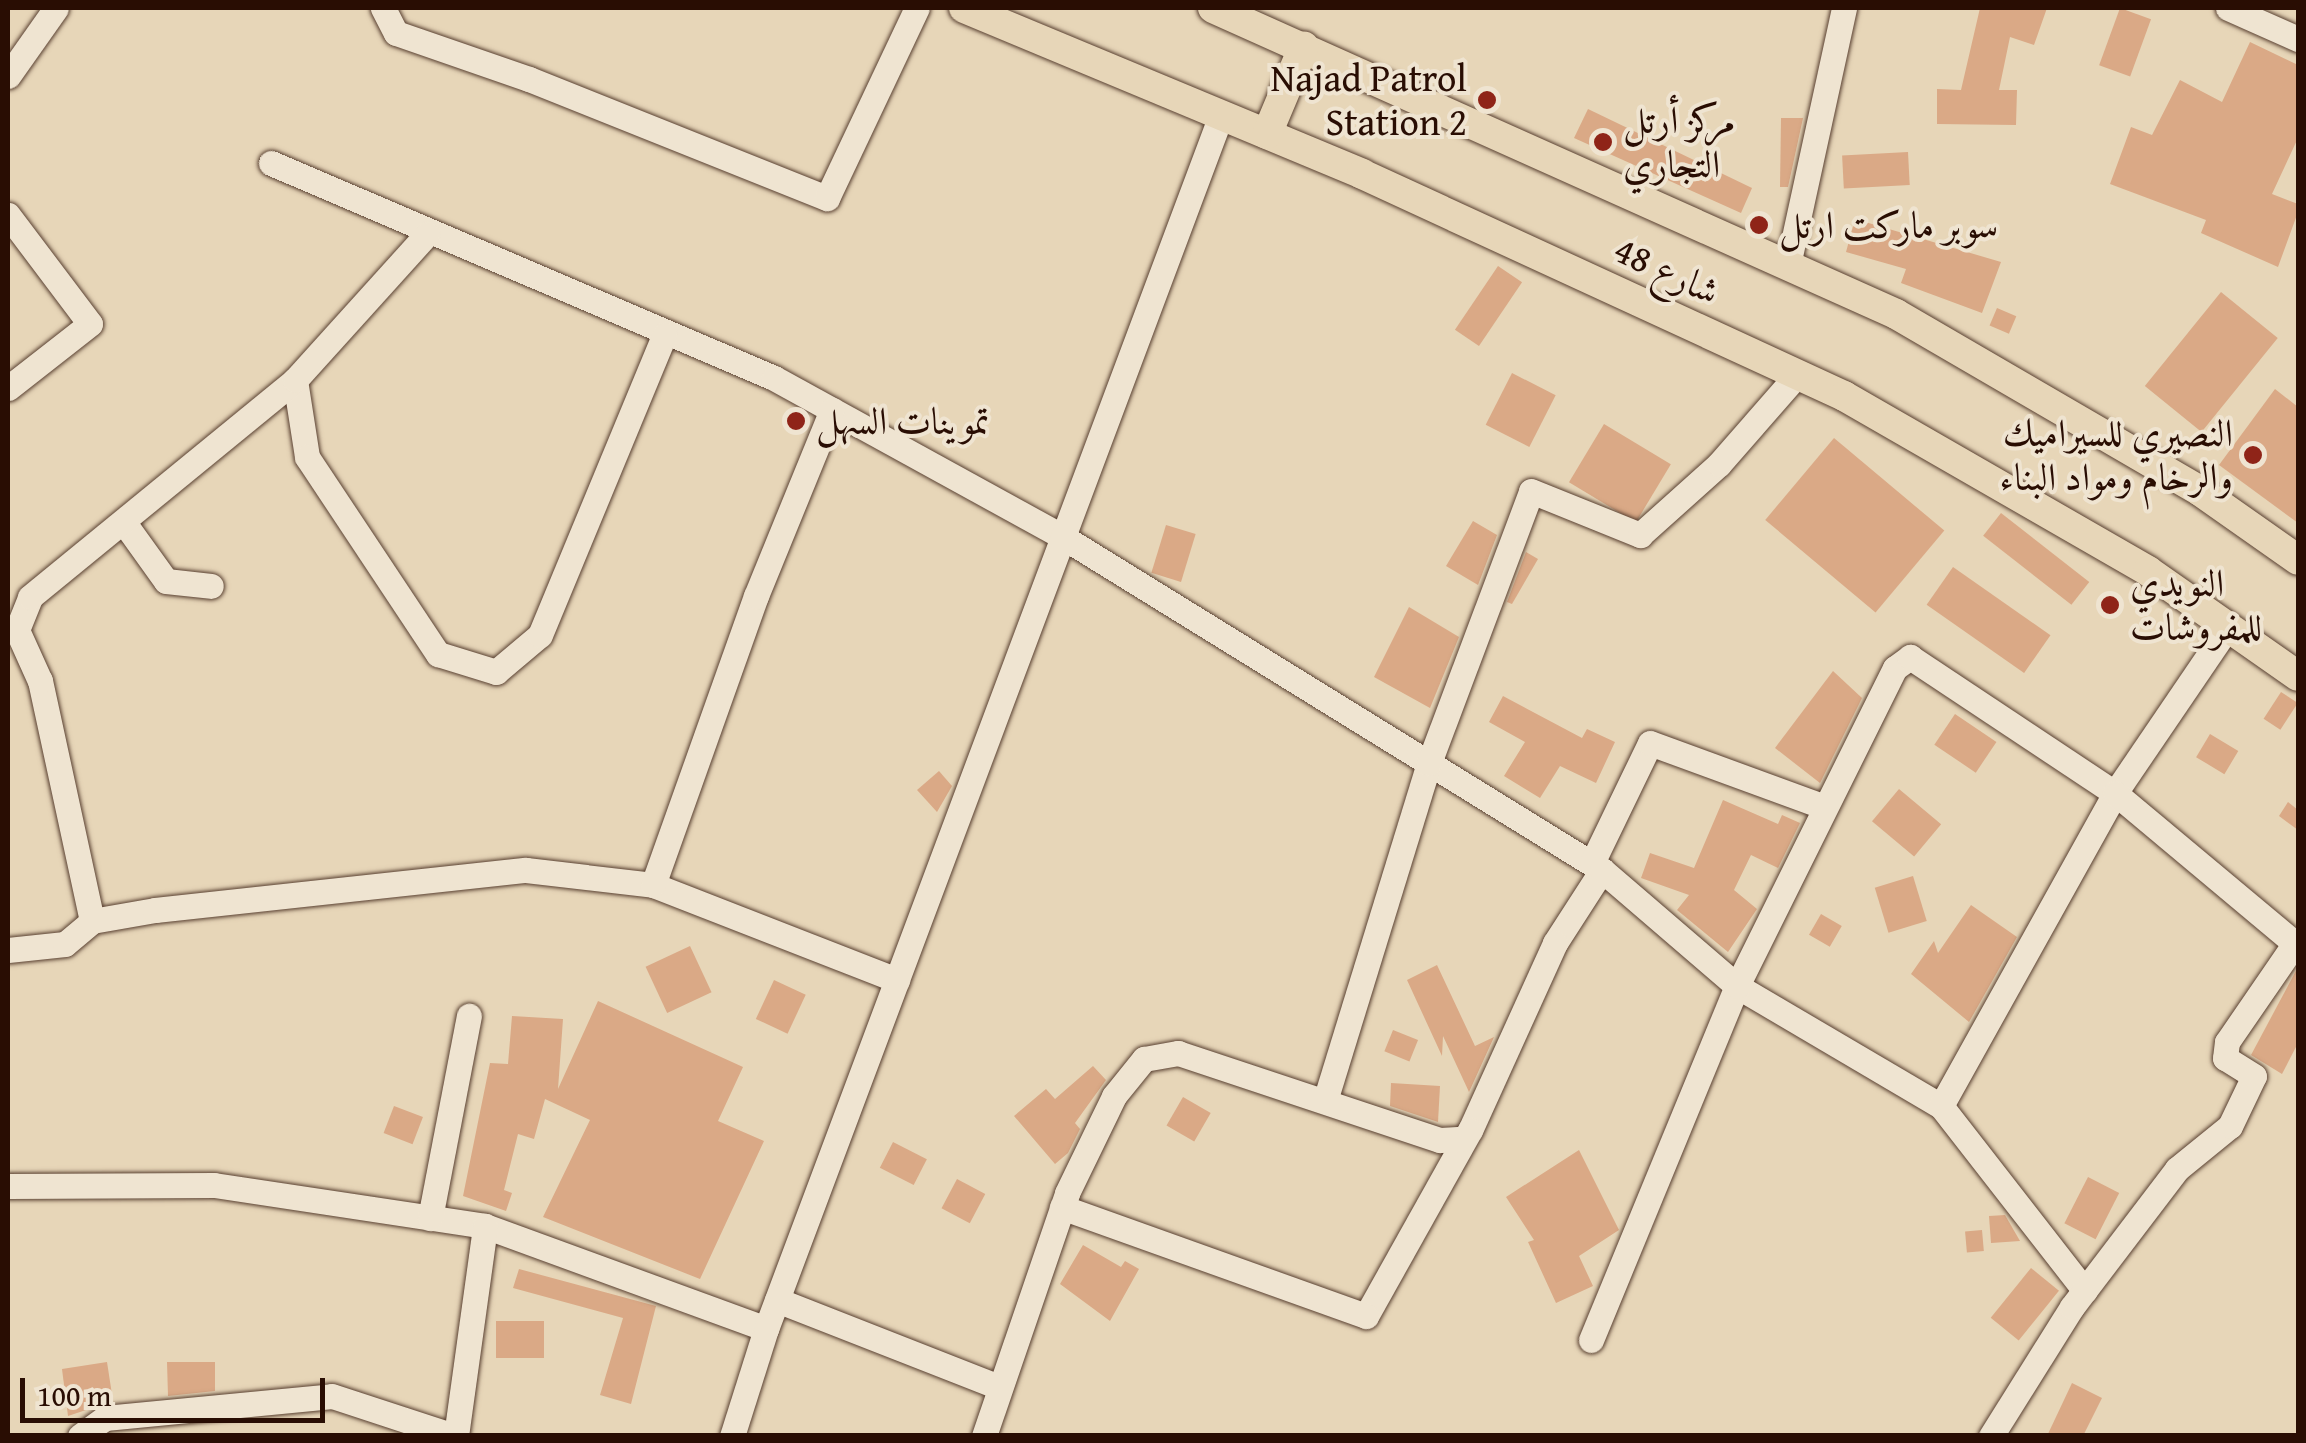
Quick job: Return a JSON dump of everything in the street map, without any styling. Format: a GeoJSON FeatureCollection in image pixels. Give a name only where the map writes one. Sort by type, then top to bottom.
{"type":"FeatureCollection","features":[{"type":"Feature","properties":{"kind":"main road","name":"شارع 48"},"geometry":{"type":"LineString","coordinates":[[964,8],[1267,134],[1797,375],[2148,571],[2298,676]]}},
{"type":"Feature","properties":{"kind":"main road","name":"شارع 48"},"geometry":{"type":"LineString","coordinates":[[1231,11],[1788,265],[1946,344],[2200,491],[2298,560]]}},
{"type":"Feature","properties":{"kind":"main road"},"geometry":{"type":"LineString","coordinates":[[1267,134],[1304,46]]}},
{"type":"Feature","properties":{"kind":"street"},"geometry":{"type":"LineString","coordinates":[[8,76],[56,8]]}},
{"type":"Feature","properties":{"kind":"street"},"geometry":{"type":"LineString","coordinates":[[383,8],[396,34],[529,79],[827,198],[917,8]]}},
{"type":"Feature","properties":{"kind":"street"},"geometry":{"type":"LineString","coordinates":[[1788,265],[1844,8]]}},
{"type":"Feature","properties":{"kind":"street"},"geometry":{"type":"LineString","coordinates":[[2228,8],[2298,39]]}},
{"type":"Feature","properties":{"kind":"street"},"geometry":{"type":"LineString","coordinates":[[732,1436],[766,1329],[1222,115]]}},
{"type":"Feature","properties":{"kind":"street"},"geometry":{"type":"LineString","coordinates":[[271,163],[664,336],[774,378],[1063,538],[1597,866],[1738,986],[1941,1106],[2085,1290]]}},
{"type":"Feature","properties":{"kind":"street"},"geometry":{"type":"LineString","coordinates":[[8,216],[90,324],[8,388]]}},
{"type":"Feature","properties":{"kind":"street"},"geometry":{"type":"LineString","coordinates":[[92,921],[40,681],[17,630],[30,597],[125,524],[295,380],[427,234]]}},
{"type":"Feature","properties":{"kind":"street"},"geometry":{"type":"LineString","coordinates":[[295,380],[307,457],[438,654],[496,672],[540,635],[664,336]]}},
{"type":"Feature","properties":{"kind":"street"},"geometry":{"type":"LineString","coordinates":[[1324,1101],[1429,763],[1531,490],[1640,535],[1719,464],[1797,375]]}},
{"type":"Feature","properties":{"kind":"street"},"geometry":{"type":"LineString","coordinates":[[653,885],[756,596],[832,410]]}},
{"type":"Feature","properties":{"kind":"street"},"geometry":{"type":"LineString","coordinates":[[125,524],[166,581],[212,586]]}},
{"type":"Feature","properties":{"kind":"street"},"geometry":{"type":"LineString","coordinates":[[1941,1106],[2115,793],[2228,627]]}},
{"type":"Feature","properties":{"kind":"street"},"geometry":{"type":"LineString","coordinates":[[1591,1340],[1738,986],[1895,668],[1910,657],[2115,793],[2296,945],[2227,1042],[2226,1058],[2254,1076],[2230,1126],[2177,1170],[2085,1290],[1990,1436]]}},
{"type":"Feature","properties":{"kind":"street"},"geometry":{"type":"LineString","coordinates":[[1062,1206],[1366,1316],[1462,1139],[1555,943],[1597,866],[1650,743],[1825,807]]}},
{"type":"Feature","properties":{"kind":"street"},"geometry":{"type":"LineString","coordinates":[[8,950],[65,944],[92,921],[526,870],[653,885],[897,980]]}},
{"type":"Feature","properties":{"kind":"street"},"geometry":{"type":"LineString","coordinates":[[430,1218],[469,1016]]}},
{"type":"Feature","properties":{"kind":"street"},"geometry":{"type":"LineString","coordinates":[[984,1436],[997,1386],[1062,1206],[1114,1096],[1144,1059],[1178,1054],[1440,1140],[1462,1139]]}},
{"type":"Feature","properties":{"kind":"street"},"geometry":{"type":"LineString","coordinates":[[8,1186],[214,1185],[485,1226],[766,1329]]}},
{"type":"Feature","properties":{"kind":"street"},"geometry":{"type":"LineString","coordinates":[[80,1436],[106,1418],[332,1396],[455,1436],[485,1226]]}},
{"type":"Feature","properties":{"kind":"street"},"geometry":{"type":"LineString","coordinates":[[777,1300],[997,1386]]}},
{"type":"Feature","properties":{"kind":"building"},"geometry":{"type":"Polygon","coordinates":[[[1980,8],[2047,8],[2034,45],[2010,37],[1999,90],[2017,90],[2016,125],[1937,124],[1937,89],[1961,90],[1980,8]]]}},
{"type":"Feature","properties":{"kind":"building"},"geometry":{"type":"Polygon","coordinates":[[[2120,8],[2151,19],[2130,77],[2099,65],[2120,8]]]}},
{"type":"Feature","properties":{"kind":"building"},"geometry":{"type":"Polygon","coordinates":[[[2250,42],[2298,65],[2298,138],[2272,194],[2298,204],[2298,212],[2278,267],[2201,233],[2206,220],[2110,184],[2131,127],[2152,135],[2180,80],[2222,102],[2250,42]]]}},
{"type":"Feature","properties":{"kind":"building"},"geometry":{"type":"Polygon","coordinates":[[[1588,109],[1752,188],[1741,213],[1574,138],[1588,109]]]}},
{"type":"Feature","properties":{"kind":"building"},"geometry":{"type":"Polygon","coordinates":[[[1781,118],[1803,118],[1788,187],[1780,187],[1781,118]]]}},
{"type":"Feature","properties":{"kind":"building"},"geometry":{"type":"Polygon","coordinates":[[[1908,152],[1910,185],[1844,188],[1842,155],[1908,152]]]}},
{"type":"Feature","properties":{"kind":"building"},"geometry":{"type":"Polygon","coordinates":[[[1855,219],[2001,262],[1982,313],[1901,283],[1906,269],[1846,252],[1855,219]]]}},
{"type":"Feature","properties":{"kind":"building"},"geometry":{"type":"Polygon","coordinates":[[[1498,266],[1522,282],[1479,346],[1455,330],[1498,266]]]}},
{"type":"Feature","properties":{"kind":"building"},"geometry":{"type":"Polygon","coordinates":[[[2221,292],[2278,338],[2202,432],[2145,386],[2221,292]]]}},
{"type":"Feature","properties":{"kind":"building"},"geometry":{"type":"Polygon","coordinates":[[[1997,308],[2016,316],[2009,334],[1990,325],[1997,308]]]}},
{"type":"Feature","properties":{"kind":"building"},"geometry":{"type":"Polygon","coordinates":[[[1512,373],[1556,395],[1529,447],[1486,425],[1512,373]]]}},
{"type":"Feature","properties":{"kind":"building"},"geometry":{"type":"Polygon","coordinates":[[[2275,389],[2298,407],[2298,523],[2219,465],[2275,389]]]}},
{"type":"Feature","properties":{"kind":"building"},"geometry":{"type":"Polygon","coordinates":[[[1604,424],[1671,464],[1636,522],[1569,482],[1604,424]]]}},
{"type":"Feature","properties":{"kind":"building"},"geometry":{"type":"Polygon","coordinates":[[[1834,438],[1944,531],[1876,613],[1765,520],[1834,438]]]}},
{"type":"Feature","properties":{"kind":"building"},"geometry":{"type":"Polygon","coordinates":[[[2001,513],[2089,582],[2071,605],[1983,536],[2001,513]]]}},
{"type":"Feature","properties":{"kind":"building"},"geometry":{"type":"Polygon","coordinates":[[[1473,521],[1497,535],[1478,585],[1446,566],[1473,521]]]}},
{"type":"Feature","properties":{"kind":"building"},"geometry":{"type":"Polygon","coordinates":[[[1166,525],[1196,534],[1181,582],[1151,573],[1166,525]]]}},
{"type":"Feature","properties":{"kind":"building"},"geometry":{"type":"Polygon","coordinates":[[[1526,552],[1538,559],[1512,604],[1507,602],[1526,552]]]}},
{"type":"Feature","properties":{"kind":"building"},"geometry":{"type":"Polygon","coordinates":[[[1953,567],[2050,635],[2024,673],[1927,605],[1953,567]]]}},
{"type":"Feature","properties":{"kind":"building"},"geometry":{"type":"Polygon","coordinates":[[[1409,607],[1459,637],[1430,708],[1374,677],[1409,607]]]}},
{"type":"Feature","properties":{"kind":"building"},"geometry":{"type":"Polygon","coordinates":[[[1833,671],[1862,698],[1820,783],[1775,748],[1833,671]]]}},
{"type":"Feature","properties":{"kind":"building"},"geometry":{"type":"Polygon","coordinates":[[[2281,692],[2298,703],[2280,730],[2264,719],[2281,692]]]}},
{"type":"Feature","properties":{"kind":"building"},"geometry":{"type":"Polygon","coordinates":[[[1503,696],[1582,738],[1587,729],[1615,742],[1596,783],[1560,766],[1540,798],[1504,776],[1525,742],[1489,722],[1503,696]]]}},
{"type":"Feature","properties":{"kind":"building"},"geometry":{"type":"Polygon","coordinates":[[[1955,714],[1996,742],[1976,773],[1934,745],[1955,714]]]}},
{"type":"Feature","properties":{"kind":"building"},"geometry":{"type":"Polygon","coordinates":[[[2210,734],[2238,751],[2224,774],[2196,757],[2210,734]]]}},
{"type":"Feature","properties":{"kind":"building"},"geometry":{"type":"Polygon","coordinates":[[[939,771],[952,786],[937,812],[917,790],[939,771]]]}},
{"type":"Feature","properties":{"kind":"building"},"geometry":{"type":"Polygon","coordinates":[[[1899,789],[1941,824],[1914,857],[1872,821],[1899,789]]]}},
{"type":"Feature","properties":{"kind":"building"},"geometry":{"type":"Polygon","coordinates":[[[1723,800],[1778,824],[1782,815],[1800,823],[1778,868],[1751,855],[1734,890],[1757,909],[1728,952],[1677,910],[1689,895],[1641,878],[1650,853],[1694,868],[1723,800]]]}},
{"type":"Feature","properties":{"kind":"building"},"geometry":{"type":"Polygon","coordinates":[[[2288,802],[2298,810],[2298,830],[2279,816],[2288,802]]]}},
{"type":"Feature","properties":{"kind":"building"},"geometry":{"type":"Polygon","coordinates":[[[1913,876],[1927,921],[1888,933],[1875,888],[1913,876]]]}},
{"type":"Feature","properties":{"kind":"building"},"geometry":{"type":"Polygon","coordinates":[[[1971,905],[2017,937],[1969,1022],[1911,974],[1934,941],[1938,953],[1971,905]]]}},
{"type":"Feature","properties":{"kind":"building"},"geometry":{"type":"Polygon","coordinates":[[[1821,914],[1842,926],[1830,947],[1809,935],[1821,914]]]}},
{"type":"Feature","properties":{"kind":"building"},"geometry":{"type":"Polygon","coordinates":[[[690,946],[712,992],[667,1013],[646,967],[690,946]]]}},
{"type":"Feature","properties":{"kind":"building"},"geometry":{"type":"Polygon","coordinates":[[[1437,965],[1475,1046],[1494,1037],[1469,1092],[1443,1036],[1442,1056],[1407,980],[1437,965]]]}},
{"type":"Feature","properties":{"kind":"building"},"geometry":{"type":"Polygon","coordinates":[[[2298,967],[2298,1043],[2282,1074],[2251,1055],[2298,967]]]}},
{"type":"Feature","properties":{"kind":"building"},"geometry":{"type":"Polygon","coordinates":[[[774,980],[806,995],[788,1034],[756,1019],[774,980]]]}},
{"type":"Feature","properties":{"kind":"building"},"geometry":{"type":"Polygon","coordinates":[[[598,1001],[743,1067],[718,1121],[764,1141],[700,1279],[543,1217],[590,1120],[545,1099],[534,1139],[518,1134],[504,1190],[512,1193],[506,1211],[463,1196],[490,1063],[508,1064],[512,1016],[563,1019],[558,1089],[598,1001]]]}},
{"type":"Feature","properties":{"kind":"building"},"geometry":{"type":"Polygon","coordinates":[[[1393,1030],[1418,1040],[1409,1061],[1384,1051],[1393,1030]]]}},
{"type":"Feature","properties":{"kind":"building"},"geometry":{"type":"Polygon","coordinates":[[[1093,1066],[1106,1080],[1075,1123],[1080,1129],[1068,1153],[1055,1164],[1014,1116],[1046,1089],[1055,1099],[1093,1066]]]}},
{"type":"Feature","properties":{"kind":"building"},"geometry":{"type":"Polygon","coordinates":[[[1391,1083],[1440,1086],[1438,1122],[1390,1106],[1391,1083]]]}},
{"type":"Feature","properties":{"kind":"building"},"geometry":{"type":"Polygon","coordinates":[[[1183,1097],[1211,1113],[1194,1142],[1166,1126],[1183,1097]]]}},
{"type":"Feature","properties":{"kind":"building"},"geometry":{"type":"Polygon","coordinates":[[[394,1106],[423,1117],[413,1144],[384,1133],[394,1106]]]}},
{"type":"Feature","properties":{"kind":"building"},"geometry":{"type":"Polygon","coordinates":[[[893,1142],[927,1159],[914,1185],[880,1168],[893,1142]]]}},
{"type":"Feature","properties":{"kind":"building"},"geometry":{"type":"Polygon","coordinates":[[[1579,1150],[1619,1230],[1579,1256],[1593,1286],[1556,1303],[1528,1242],[1534,1240],[1506,1197],[1579,1150]]]}},
{"type":"Feature","properties":{"kind":"building"},"geometry":{"type":"Polygon","coordinates":[[[2088,1177],[2119,1193],[2096,1239],[2064,1223],[2088,1177]]]}},
{"type":"Feature","properties":{"kind":"building"},"geometry":{"type":"Polygon","coordinates":[[[957,1179],[985,1194],[970,1223],[942,1208],[957,1179]]]}},
{"type":"Feature","properties":{"kind":"building"},"geometry":{"type":"Polygon","coordinates":[[[2005,1215],[2020,1241],[1991,1243],[1989,1216],[2005,1215]]]}},
{"type":"Feature","properties":{"kind":"building"},"geometry":{"type":"Polygon","coordinates":[[[1982,1230],[1984,1251],[1967,1252],[1965,1231],[1982,1230]]]}},
{"type":"Feature","properties":{"kind":"building"},"geometry":{"type":"Polygon","coordinates":[[[1083,1245],[1121,1267],[1125,1261],[1139,1269],[1110,1321],[1060,1284],[1083,1245]]]}},
{"type":"Feature","properties":{"kind":"building"},"geometry":{"type":"Polygon","coordinates":[[[2031,1268],[2059,1291],[2019,1340],[1991,1318],[2031,1268]]]}},
{"type":"Feature","properties":{"kind":"building"},"geometry":{"type":"Polygon","coordinates":[[[519,1269],[656,1306],[631,1404],[600,1395],[623,1318],[513,1288],[519,1269]]]}},
{"type":"Feature","properties":{"kind":"building"},"geometry":{"type":"Polygon","coordinates":[[[496,1321],[544,1321],[544,1358],[496,1358],[496,1321]]]}},
{"type":"Feature","properties":{"kind":"building"},"geometry":{"type":"Polygon","coordinates":[[[107,1362],[113,1401],[68,1416],[62,1369],[107,1362]]]}},
{"type":"Feature","properties":{"kind":"building"},"geometry":{"type":"Polygon","coordinates":[[[167,1362],[215,1362],[215,1391],[168,1396],[167,1362]]]}},
{"type":"Feature","properties":{"kind":"building"},"geometry":{"type":"Polygon","coordinates":[[[2072,1383],[2102,1398],[2083,1436],[2047,1436],[2072,1383]]]}},
{"type":"Feature","properties":{"kind":"place","name":"Najad Patrol Station 2"},"geometry":{"type":"Point","coordinates":[1487,100]}},
{"type":"Feature","properties":{"kind":"place","name":"مركز أرتل التجاري"},"geometry":{"type":"Point","coordinates":[1603,142]}},
{"type":"Feature","properties":{"kind":"place","name":"سوبر ماركت ارتل"},"geometry":{"type":"Point","coordinates":[1759,225]}},
{"type":"Feature","properties":{"kind":"place","name":"تموينات السهل"},"geometry":{"type":"Point","coordinates":[796,421]}},
{"type":"Feature","properties":{"kind":"place","name":"النصيري للسيراميك والرخام ومواد البناء"},"geometry":{"type":"Point","coordinates":[2253,455]}},
{"type":"Feature","properties":{"kind":"place","name":"النويدي للمفروشات"},"geometry":{"type":"Point","coordinates":[2110,605]}}]}
